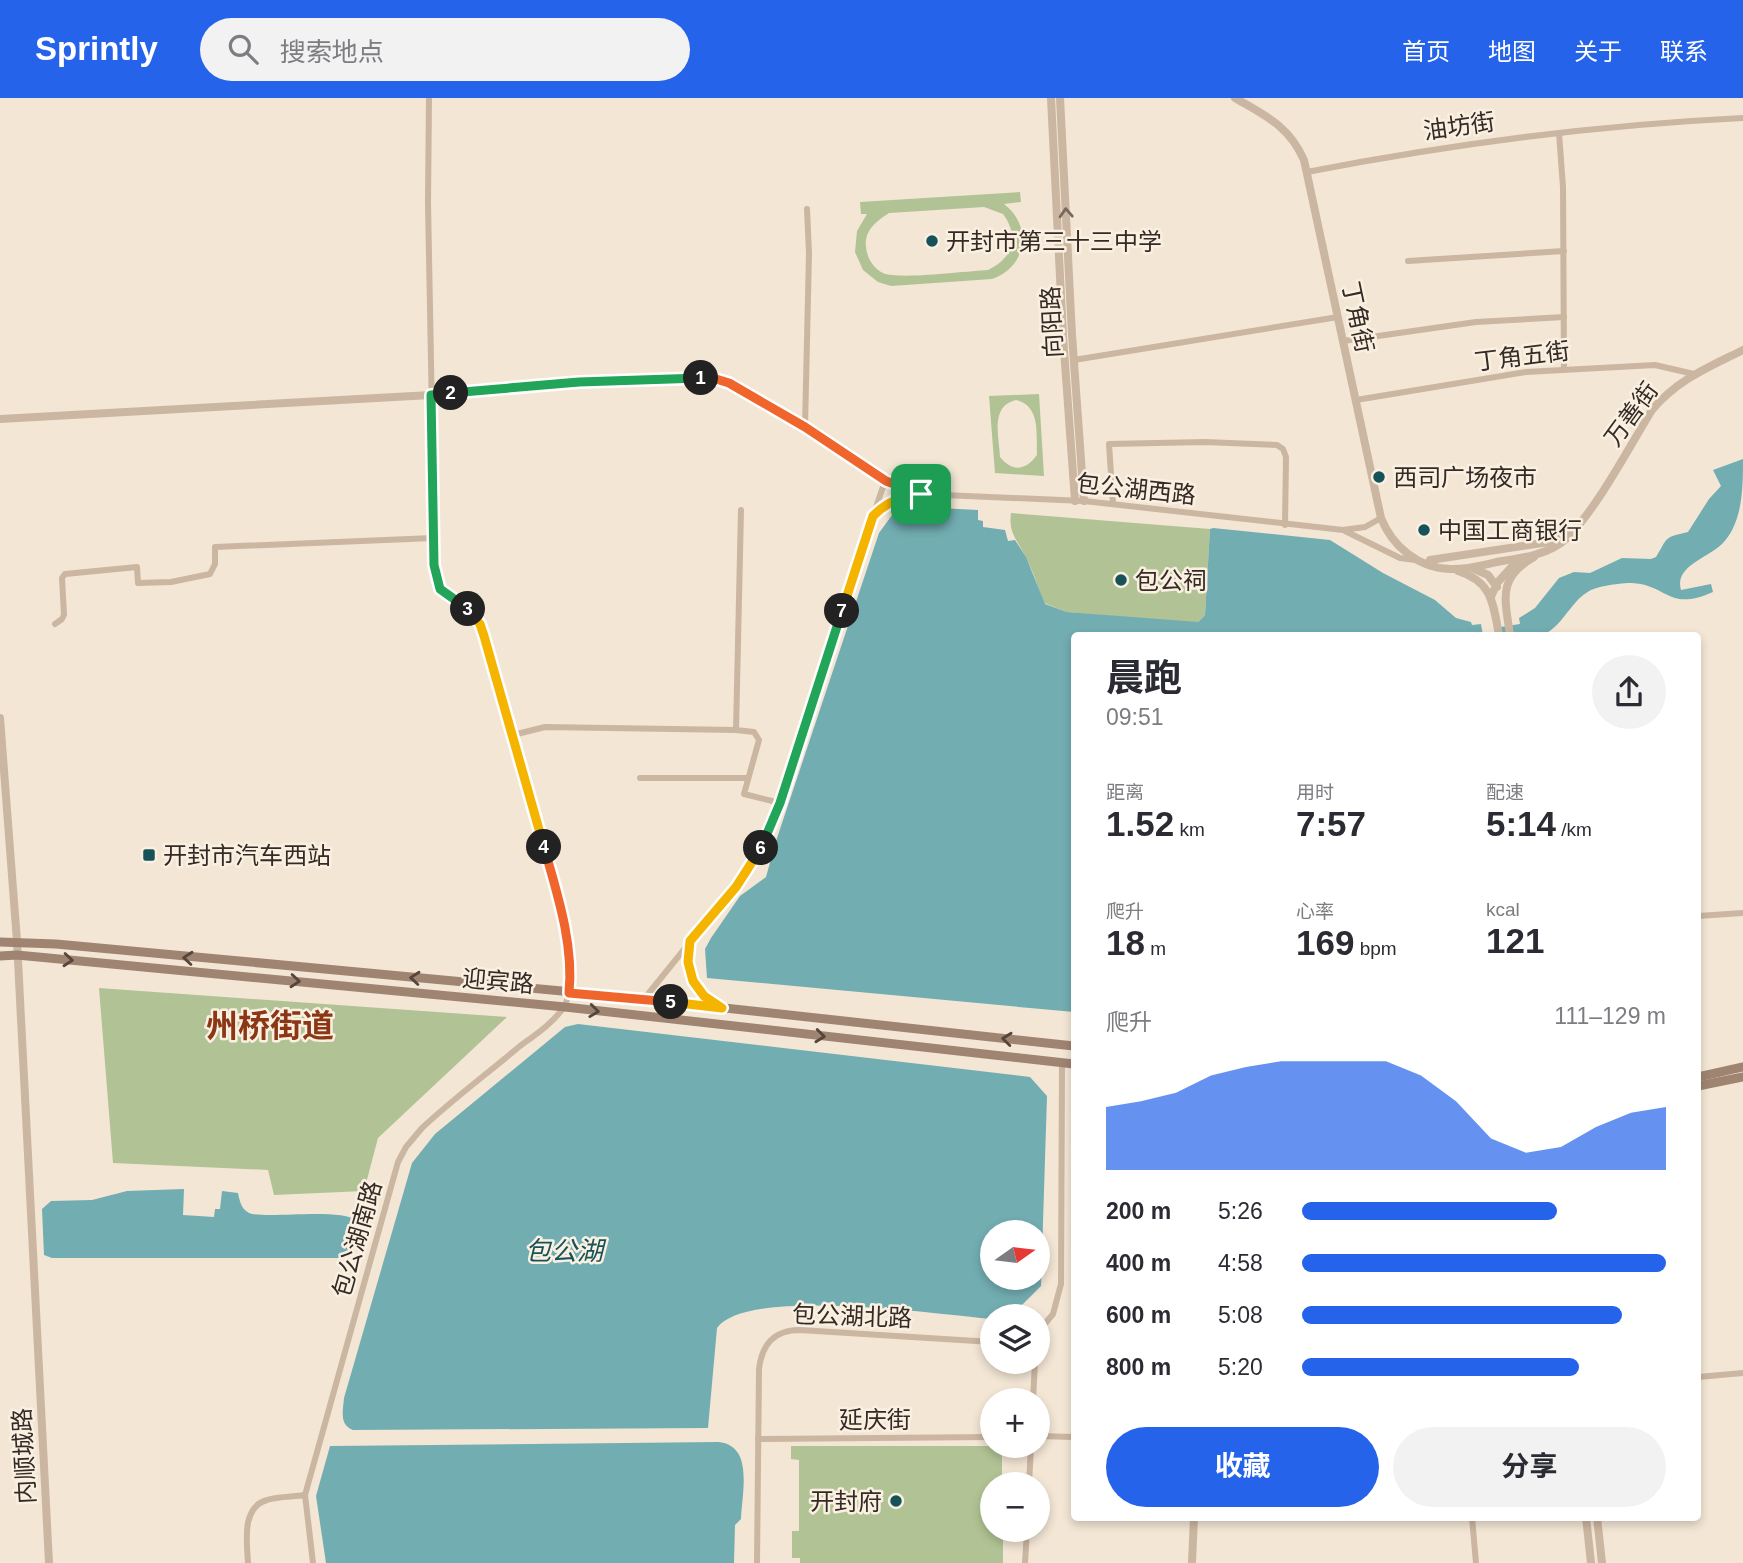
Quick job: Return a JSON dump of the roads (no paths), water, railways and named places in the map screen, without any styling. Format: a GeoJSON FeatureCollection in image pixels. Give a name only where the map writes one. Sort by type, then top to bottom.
{"type":"FeatureCollection","features":[{"type":"Feature","properties":{"kind":"main road","name":"迎宾路"},"geometry":{"type":"LineString","coordinates":[[0,942],[17,941],[644,999],[1071,1046]]}},
{"type":"Feature","properties":{"kind":"main road","name":"迎宾路"},"geometry":{"type":"LineString","coordinates":[[0,956],[17,955],[565,1007],[1071,1064]]}},
{"type":"Feature","properties":{"kind":"main road"},"geometry":{"type":"LineString","coordinates":[[1701,1076],[1743,1068]]}},
{"type":"Feature","properties":{"kind":"main road"},"geometry":{"type":"LineString","coordinates":[[1701,1085],[1743,1077]]}},
{"type":"Feature","properties":{"kind":"street"},"geometry":{"type":"LineString","coordinates":[[429,98],[428,203],[434,565],[438,584],[444,592],[464,605],[480,624],[513,735],[558,897],[569,963],[569,993],[565,1007]]}},
{"type":"Feature","properties":{"kind":"street","name":"向阳路"},"geometry":{"type":"LineString","coordinates":[[1051,98],[1063,336],[1080,501]]}},
{"type":"Feature","properties":{"kind":"street","name":"向阳路"},"geometry":{"type":"LineString","coordinates":[[1060,98],[1080,501]]}},
{"type":"Feature","properties":{"kind":"street","name":"丁角街"},"geometry":{"type":"LineString","coordinates":[[1235,98],[1287,132],[1299,149],[1307,172],[1381,518],[1398,546],[1419,561]]}},
{"type":"Feature","properties":{"kind":"street","name":"油坊街"},"geometry":{"type":"LineString","coordinates":[[1307,172],[1414,151],[1606,126],[1743,118]]}},
{"type":"Feature","properties":{"kind":"street"},"geometry":{"type":"LineString","coordinates":[[1559,133],[1563,187],[1564,370]]}},
{"type":"Feature","properties":{"kind":"street"},"geometry":{"type":"LineString","coordinates":[[805,427],[809,253],[807,209]]}},
{"type":"Feature","properties":{"kind":"street"},"geometry":{"type":"LineString","coordinates":[[1408,261],[1563,251]]}},
{"type":"Feature","properties":{"kind":"street"},"geometry":{"type":"LineString","coordinates":[[1074,360],[1338,317]]}},
{"type":"Feature","properties":{"kind":"street"},"geometry":{"type":"LineString","coordinates":[[1343,341],[1476,322],[1564,317]]}},
{"type":"Feature","properties":{"kind":"street","name":"万善街"},"geometry":{"type":"LineString","coordinates":[[1419,561],[1448,569],[1470,567],[1520,558],[1561,543],[1586,516],[1652,410],[1674,387],[1743,350]]}},
{"type":"Feature","properties":{"kind":"street","name":"丁角五街"},"geometry":{"type":"LineString","coordinates":[[1356,400],[1526,372],[1655,365],[1694,374]]}},
{"type":"Feature","properties":{"kind":"street"},"geometry":{"type":"LineString","coordinates":[[0,419],[431,395],[579,382],[689,377],[729,383],[805,427],[886,481],[780,803],[766,837],[750,868],[644,999]]}},
{"type":"Feature","properties":{"kind":"street"},"geometry":{"type":"LineString","coordinates":[[1113,504],[1110,444],[1205,442],[1277,445],[1283,449],[1286,457],[1285,525]]}},
{"type":"Feature","properties":{"kind":"street","name":"包公湖西路"},"geometry":{"type":"LineString","coordinates":[[886,481],[921,494],[1080,501],[1343,530],[1365,527],[1381,518]]}},
{"type":"Feature","properties":{"kind":"street"},"geometry":{"type":"LineString","coordinates":[[873,516],[883,505],[896,498],[921,494]]}},
{"type":"Feature","properties":{"kind":"street"},"geometry":{"type":"LineString","coordinates":[[736,730],[741,510]]}},
{"type":"Feature","properties":{"kind":"street","name":"万善街"},"geometry":{"type":"LineString","coordinates":[[1419,561],[1445,560],[1549,542],[1575,527]]}},
{"type":"Feature","properties":{"kind":"street"},"geometry":{"type":"LineString","coordinates":[[1343,530],[1400,558],[1419,561]]}},
{"type":"Feature","properties":{"kind":"street"},"geometry":{"type":"LineString","coordinates":[[55,624],[64,615],[62,578],[65,575],[137,567],[138,583],[171,582],[210,574],[215,564],[215,547],[433,538]]}},
{"type":"Feature","properties":{"kind":"street"},"geometry":{"type":"LineString","coordinates":[[1492,601],[1496,585],[1520,558],[1549,542]]}},
{"type":"Feature","properties":{"kind":"street"},"geometry":{"type":"LineString","coordinates":[[1510,632],[1505,601],[1507,582],[1521,565],[1542,552]]}},
{"type":"Feature","properties":{"kind":"street"},"geometry":{"type":"LineString","coordinates":[[1445,560],[1488,575],[1505,601]]}},
{"type":"Feature","properties":{"kind":"street"},"geometry":{"type":"LineString","coordinates":[[1448,569],[1474,577],[1487,589],[1498,632]]}},
{"type":"Feature","properties":{"kind":"street","name":"内顺城路"},"geometry":{"type":"LineString","coordinates":[[0,718],[17,941],[49,1563]]}},
{"type":"Feature","properties":{"kind":"street"},"geometry":{"type":"LineString","coordinates":[[513,735],[545,727],[750,731],[758,735],[759,740],[744,794],[780,803]]}},
{"type":"Feature","properties":{"kind":"street"},"geometry":{"type":"LineString","coordinates":[[640,778],[748,778]]}},
{"type":"Feature","properties":{"kind":"street"},"geometry":{"type":"LineString","coordinates":[[1701,916],[1743,913]]}},
{"type":"Feature","properties":{"kind":"street"},"geometry":{"type":"LineString","coordinates":[[690,941],[688,962],[693,981],[704,996],[722,1008]]}},
{"type":"Feature","properties":{"kind":"street","name":"包公湖南路"},"geometry":{"type":"LineString","coordinates":[[313,1563],[305,1495],[398,1163],[428,1122],[545,1027],[565,1007]]}},
{"type":"Feature","properties":{"kind":"street"},"geometry":{"type":"LineString","coordinates":[[1050,1318],[1061,1284],[1062,1063]]}},
{"type":"Feature","properties":{"kind":"street","name":"包公湖北路"},"geometry":{"type":"LineString","coordinates":[[757,1563],[761,1357],[768,1342],[781,1332],[800,1330],[980,1341]]}},
{"type":"Feature","properties":{"kind":"street"},"geometry":{"type":"LineString","coordinates":[[1701,1377],[1743,1373]]}},
{"type":"Feature","properties":{"kind":"street"},"geometry":{"type":"LineString","coordinates":[[1050,1436],[1071,1437]]}},
{"type":"Feature","properties":{"kind":"street","name":"延庆街"},"geometry":{"type":"LineString","coordinates":[[758,1439],[980,1437]]}},
{"type":"Feature","properties":{"kind":"street"},"geometry":{"type":"LineString","coordinates":[[248,1563],[246,1538],[249,1517],[254,1509],[267,1500],[305,1495]]}},
{"type":"Feature","properties":{"kind":"street"},"geometry":{"type":"LineString","coordinates":[[1192,1563],[1194,1521]]}},
{"type":"Feature","properties":{"kind":"street"},"geometry":{"type":"LineString","coordinates":[[1472,1521],[1476,1563]]}},
{"type":"Feature","properties":{"kind":"street"},"geometry":{"type":"LineString","coordinates":[[1586,1521],[1591,1563]]}},
{"type":"Feature","properties":{"kind":"street"},"geometry":{"type":"LineString","coordinates":[[1597,1521],[1602,1563]]}},
{"type":"Feature","properties":{"kind":"street"},"geometry":{"type":"LineString","coordinates":[[1025,1563],[1026,1542]]}},
{"type":"Feature","properties":{"kind":"water"},"geometry":{"type":"Polygon","coordinates":[[[1743,459],[1738,515],[1722,544],[1687,569],[1680,582],[1681,590],[1711,584],[1713,592],[1686,599],[1632,583],[1600,587],[1583,595],[1548,632],[1521,632],[1519,618],[1535,608],[1559,578],[1574,572],[1590,573],[1622,558],[1651,559],[1656,557],[1667,539],[1688,532],[1709,499],[1721,486],[1713,470],[1743,459]]]}},
{"type":"Feature","properties":{"kind":"water"},"geometry":{"type":"Polygon","coordinates":[[[918,507],[978,510],[978,520],[983,521],[983,527],[1005,530],[1008,541],[1015,540],[1026,557],[1045,604],[1067,612],[1198,622],[1205,615],[1210,529],[1213,528],[1330,540],[1383,573],[1435,600],[1456,618],[1471,622],[1472,625],[1481,624],[1482,632],[1071,632],[1071,1012],[707,978],[705,949],[711,938],[740,896],[766,877],[879,533],[895,511],[918,507]]]}},
{"type":"Feature","properties":{"kind":"water","name":"包公湖"},"geometry":{"type":"Polygon","coordinates":[[[578,1024],[1030,1077],[1047,1096],[1043,1220],[980,1220],[980,1290],[1037,1290],[1023,1304],[980,1304],[980,1318],[847,1306],[765,1308],[735,1315],[717,1328],[708,1428],[353,1430],[344,1421],[344,1398],[412,1163],[435,1134],[565,1027],[578,1024]]]}},
{"type":"Feature","properties":{"kind":"water"},"geometry":{"type":"Polygon","coordinates":[[[184,1189],[183,1215],[214,1217],[215,1209],[220,1209],[222,1191],[238,1193],[242,1206],[252,1214],[323,1214],[349,1217],[358,1221],[351,1255],[345,1258],[52,1258],[44,1255],[42,1209],[51,1201],[92,1200],[127,1191],[184,1189]]]}},
{"type":"Feature","properties":{"kind":"water"},"geometry":{"type":"Polygon","coordinates":[[[718,1442],[737,1451],[743,1472],[741,1519],[735,1525],[734,1563],[326,1563],[316,1496],[330,1446],[718,1442]]]}},
{"type":"Feature","properties":{"kind":"waterway"},"geometry":{"type":"LineString","coordinates":[[1521,632],[1533,630],[1540,624]]}},
{"type":"Feature","properties":{"kind":"place","name":"开封市第三十三中学"},"geometry":{"type":"Point","coordinates":[932,241]}},
{"type":"Feature","properties":{"kind":"place","name":"西司广场夜市"},"geometry":{"type":"Point","coordinates":[1379,477]}},
{"type":"Feature","properties":{"kind":"place","name":"中国工商银行"},"geometry":{"type":"Point","coordinates":[1424,530]}},
{"type":"Feature","properties":{"kind":"place","name":"包公祠"},"geometry":{"type":"Point","coordinates":[1121,580]}},
{"type":"Feature","properties":{"kind":"place","name":"开封市汽车西站"},"geometry":{"type":"Point","coordinates":[149,855]}},
{"type":"Feature","properties":{"kind":"place","name":"开封府"},"geometry":{"type":"Point","coordinates":[896,1501]}},
{"type":"Feature","properties":{"kind":"district","name":"州桥街道"},"geometry":{"type":"Point","coordinates":[270,1026]}}]}
